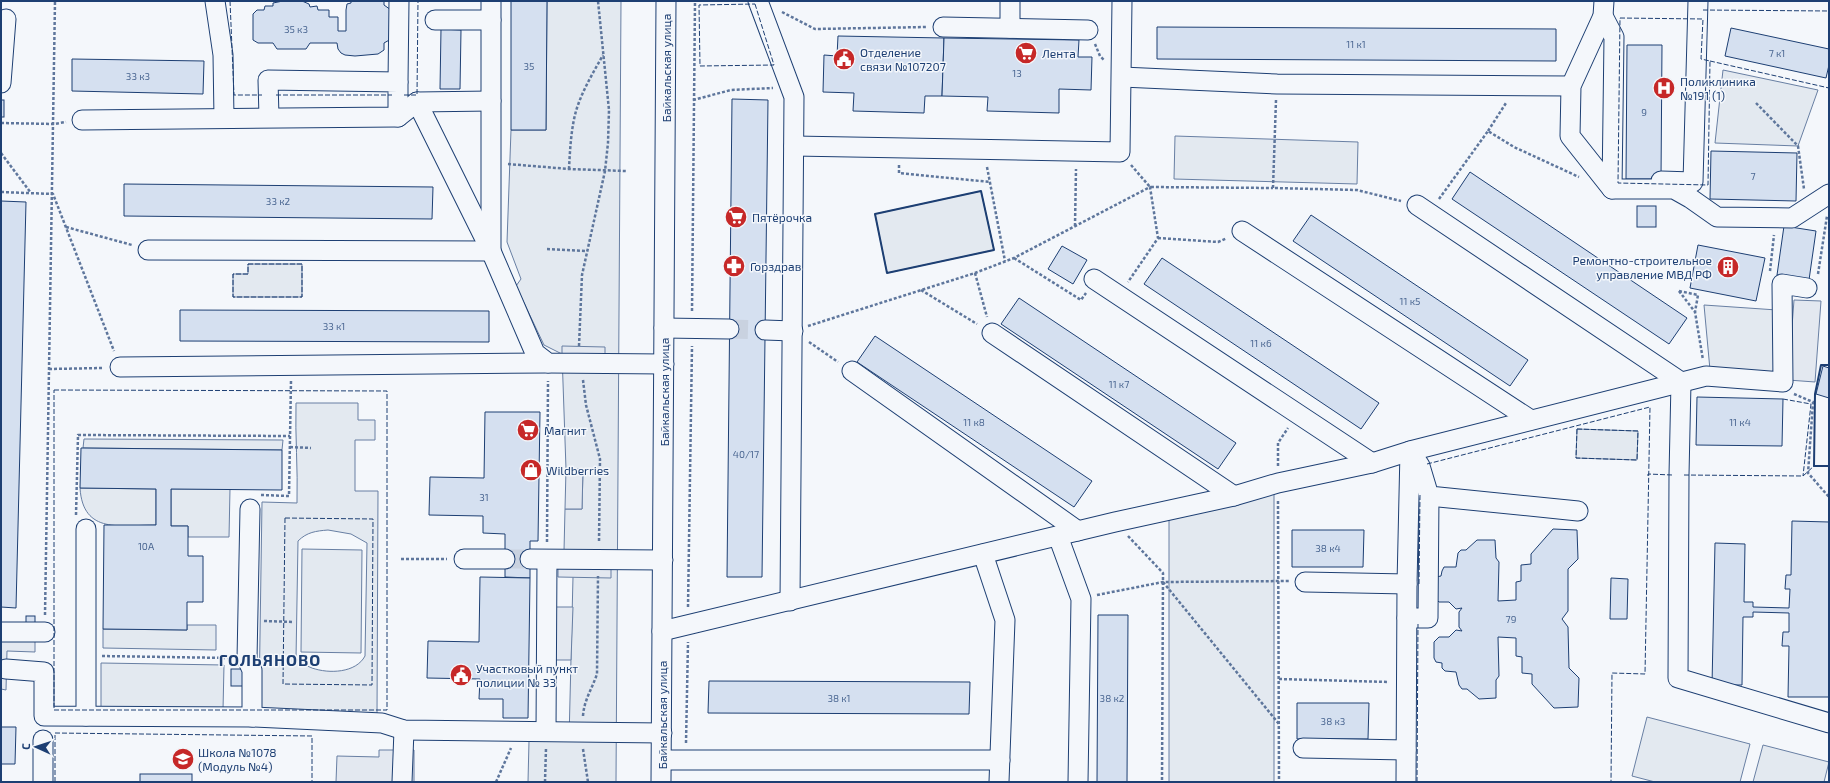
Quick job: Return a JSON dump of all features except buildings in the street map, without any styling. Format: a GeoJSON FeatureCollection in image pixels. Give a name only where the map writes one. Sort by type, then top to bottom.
{"type":"FeatureCollection","features":[{"type":"Feature","properties":{"kind":"street"},"geometry":{"type":"LineString","coordinates":[[215,1],[223,55],[224,118]]}},
{"type":"Feature","properties":{"kind":"street"},"geometry":{"type":"LineString","coordinates":[[398,117],[399,1]]}},
{"type":"Feature","properties":{"kind":"street"},"geometry":{"type":"LineString","coordinates":[[491,1],[491,251]]}},
{"type":"Feature","properties":{"kind":"street","name":"Байкальская улица"},"geometry":{"type":"LineString","coordinates":[[661,782],[666,1]]}},
{"type":"Feature","properties":{"kind":"street"},"geometry":{"type":"LineString","coordinates":[[758,1],[767,32],[794,97],[790,601]]}},
{"type":"Feature","properties":{"kind":"street"},"geometry":{"type":"LineString","coordinates":[[1010,1],[1010,28]]}},
{"type":"Feature","properties":{"kind":"street"},"geometry":{"type":"LineString","coordinates":[[794,146],[1120,152],[1122,1]]}},
{"type":"Feature","properties":{"kind":"street"},"geometry":{"type":"LineString","coordinates":[[1612,185],[1693,182],[1698,1]]}},
{"type":"Feature","properties":{"kind":"street"},"geometry":{"type":"LineString","coordinates":[[1604,9],[1614,38],[1612,185]]}},
{"type":"Feature","properties":{"kind":"street"},"geometry":{"type":"LineString","coordinates":[[1604,9],[1571,86],[1570,136],[1612,185],[1674,190],[1690,198],[1717,217],[1792,218],[1807,208],[1828,202]]}},
{"type":"Feature","properties":{"kind":"street"},"geometry":{"type":"LineString","coordinates":[[1,83],[6,20]]}},
{"type":"Feature","properties":{"kind":"street"},"geometry":{"type":"LineString","coordinates":[[435,20],[491,20]]}},
{"type":"Feature","properties":{"kind":"street"},"geometry":{"type":"LineString","coordinates":[[943,27],[1088,30]]}},
{"type":"Feature","properties":{"kind":"street"},"geometry":{"type":"LineString","coordinates":[[1122,77],[1277,84],[1571,86]]}},
{"type":"Feature","properties":{"kind":"street"},"geometry":{"type":"LineString","coordinates":[[269,117],[268,80],[398,82]]}},
{"type":"Feature","properties":{"kind":"street"},"geometry":{"type":"LineString","coordinates":[[82,120],[269,117],[398,117],[417,102],[491,101]]}},
{"type":"Feature","properties":{"kind":"street"},"geometry":{"type":"LineString","coordinates":[[417,102],[491,251],[534,353],[548,363]]}},
{"type":"Feature","properties":{"kind":"street"},"geometry":{"type":"LineString","coordinates":[[1423,209],[1681,382]]}},
{"type":"Feature","properties":{"kind":"street"},"geometry":{"type":"LineString","coordinates":[[1242,231],[1531,420]]}},
{"type":"Feature","properties":{"kind":"street"},"geometry":{"type":"LineString","coordinates":[[148,250],[491,251]]}},
{"type":"Feature","properties":{"kind":"street"},"geometry":{"type":"LineString","coordinates":[[1094,279],[1372,463]]}},
{"type":"Feature","properties":{"kind":"street"},"geometry":{"type":"LineString","coordinates":[[662,631],[688,626],[1115,522],[1234,496],[1278,483],[1372,463],[1410,451],[1706,376],[1783,382],[1782,284],[1812,284]]}},
{"type":"Feature","properties":{"kind":"street"},"geometry":{"type":"LineString","coordinates":[[664,328],[729,329]]}},
{"type":"Feature","properties":{"kind":"street"},"geometry":{"type":"LineString","coordinates":[[765,330],[793,331]]}},
{"type":"Feature","properties":{"kind":"street"},"geometry":{"type":"LineString","coordinates":[[992,333],[1234,496]]}},
{"type":"Feature","properties":{"kind":"street"},"geometry":{"type":"LineString","coordinates":[[120,367],[548,363],[664,364]]}},
{"type":"Feature","properties":{"kind":"street"},"geometry":{"type":"LineString","coordinates":[[852,371],[1078,531]]}},
{"type":"Feature","properties":{"kind":"street"},"geometry":{"type":"LineString","coordinates":[[1681,382],[1678,678],[1829,723]]}},
{"type":"Feature","properties":{"kind":"street"},"geometry":{"type":"LineString","coordinates":[[1407,618],[1428,618],[1430,496],[1420,466],[1410,451]]}},
{"type":"Feature","properties":{"kind":"street"},"geometry":{"type":"LineString","coordinates":[[1406,782],[1407,584],[1410,451]]}},
{"type":"Feature","properties":{"kind":"street"},"geometry":{"type":"LineString","coordinates":[[1430,496],[1578,511]]}},
{"type":"Feature","properties":{"kind":"street"},"geometry":{"type":"LineString","coordinates":[[250,509],[247,659],[252,670],[252,717]]}},
{"type":"Feature","properties":{"kind":"street"},"geometry":{"type":"LineString","coordinates":[[86,529],[86,716]]}},
{"type":"Feature","properties":{"kind":"street"},"geometry":{"type":"LineString","coordinates":[[1058,536],[1081,599],[1078,782]]}},
{"type":"Feature","properties":{"kind":"street"},"geometry":{"type":"LineString","coordinates":[[983,554],[1005,620],[999,782]]}},
{"type":"Feature","properties":{"kind":"street"},"geometry":{"type":"LineString","coordinates":[[464,559],[505,559]]}},
{"type":"Feature","properties":{"kind":"street"},"geometry":{"type":"LineString","coordinates":[[546,731],[538,560],[663,560]]}},
{"type":"Feature","properties":{"kind":"street"},"geometry":{"type":"LineString","coordinates":[[1305,582],[1407,584]]}},
{"type":"Feature","properties":{"kind":"street"},"geometry":{"type":"LineString","coordinates":[[1,632],[45,632]]}},
{"type":"Feature","properties":{"kind":"street"},"geometry":{"type":"LineString","coordinates":[[6,669],[44,672],[44,716],[252,717],[382,723],[404,730],[662,733]]}},
{"type":"Feature","properties":{"kind":"street"},"geometry":{"type":"LineString","coordinates":[[402,782],[404,730]]}},
{"type":"Feature","properties":{"kind":"street"},"geometry":{"type":"LineString","coordinates":[[43,782],[44,740]]}},
{"type":"Feature","properties":{"kind":"street"},"geometry":{"type":"LineString","coordinates":[[1303,748],[1406,750]]}},
{"type":"Feature","properties":{"kind":"street"},"geometry":{"type":"LineString","coordinates":[[662,760],[1000,760]]}},
{"type":"Feature","properties":{"kind":"path"},"geometry":{"type":"LineString","coordinates":[[45,632],[55,1]]}},
{"type":"Feature","properties":{"kind":"path"},"geometry":{"type":"LineString","coordinates":[[686,760],[695,1]]}},
{"type":"Feature","properties":{"kind":"path"},"geometry":{"type":"LineString","coordinates":[[781,12],[815,29],[943,27]]}},
{"type":"Feature","properties":{"kind":"path"},"geometry":{"type":"LineString","coordinates":[[569,169],[571,140],[576,112],[588,82],[603,54]]}},
{"type":"Feature","properties":{"kind":"path"},"geometry":{"type":"LineString","coordinates":[[1273,188],[1277,84]]}},
{"type":"Feature","properties":{"kind":"path"},"geometry":{"type":"LineString","coordinates":[[793,331],[975,273],[1014,258],[1150,187],[1357,190],[1423,209],[1488,131],[1518,86]]}},
{"type":"Feature","properties":{"kind":"path"},"geometry":{"type":"LineString","coordinates":[[693,100],[731,90],[791,88]]}},
{"type":"Feature","properties":{"kind":"path"},"geometry":{"type":"LineString","coordinates":[[1756,103],[1798,146],[1807,208]]}},
{"type":"Feature","properties":{"kind":"path"},"geometry":{"type":"LineString","coordinates":[[1,123],[54,124],[82,120]]}},
{"type":"Feature","properties":{"kind":"path"},"geometry":{"type":"LineString","coordinates":[[1488,131],[1514,147],[1580,177]]}},
{"type":"Feature","properties":{"kind":"path"},"geometry":{"type":"LineString","coordinates":[[1075,226],[1076,152]]}},
{"type":"Feature","properties":{"kind":"path"},"geometry":{"type":"LineString","coordinates":[[1119,296],[1158,238],[1150,187],[1120,152]]}},
{"type":"Feature","properties":{"kind":"path"},"geometry":{"type":"LineString","coordinates":[[1,153],[32,193]]}},
{"type":"Feature","properties":{"kind":"path"},"geometry":{"type":"LineString","coordinates":[[491,163],[569,169],[626,171]]}},
{"type":"Feature","properties":{"kind":"path"},"geometry":{"type":"LineString","coordinates":[[986,166],[1004,261]]}},
{"type":"Feature","properties":{"kind":"path"},"geometry":{"type":"LineString","coordinates":[[899,173],[990,182]]}},
{"type":"Feature","properties":{"kind":"path"},"geometry":{"type":"LineString","coordinates":[[1,192],[52,194]]}},
{"type":"Feature","properties":{"kind":"path"},"geometry":{"type":"LineString","coordinates":[[49,369],[120,367],[52,194]]}},
{"type":"Feature","properties":{"kind":"path"},"geometry":{"type":"LineString","coordinates":[[1812,284],[1828,202]]}},
{"type":"Feature","properties":{"kind":"path"},"geometry":{"type":"LineString","coordinates":[[1776,218],[1769,283],[1782,284]]}},
{"type":"Feature","properties":{"kind":"path"},"geometry":{"type":"LineString","coordinates":[[65,227],[148,250]]}},
{"type":"Feature","properties":{"kind":"path"},"geometry":{"type":"LineString","coordinates":[[1158,238],[1218,242],[1242,231]]}},
{"type":"Feature","properties":{"kind":"path"},"geometry":{"type":"LineString","coordinates":[[547,249],[586,251]]}},
{"type":"Feature","properties":{"kind":"path"},"geometry":{"type":"LineString","coordinates":[[1014,258],[1082,300],[1094,279]]}},
{"type":"Feature","properties":{"kind":"path"},"geometry":{"type":"LineString","coordinates":[[975,273],[992,333]]}},
{"type":"Feature","properties":{"kind":"path"},"geometry":{"type":"LineString","coordinates":[[921,290],[992,333]]}},
{"type":"Feature","properties":{"kind":"path"},"geometry":{"type":"LineString","coordinates":[[1696,312],[1679,291],[1698,295],[1696,312],[1706,376]]}},
{"type":"Feature","properties":{"kind":"path"},"geometry":{"type":"LineString","coordinates":[[793,331],[852,371]]}},
{"type":"Feature","properties":{"kind":"path"},"geometry":{"type":"LineString","coordinates":[[538,560],[548,363]]}},
{"type":"Feature","properties":{"kind":"path"},"geometry":{"type":"LineString","coordinates":[[250,509],[251,500],[257,495],[289,496],[291,365]]}},
{"type":"Feature","properties":{"kind":"path"},"geometry":{"type":"LineString","coordinates":[[1783,382],[1791,393],[1813,402],[1808,473],[1829,497]]}},
{"type":"Feature","properties":{"kind":"path"},"geometry":{"type":"LineString","coordinates":[[1279,782],[1278,443],[1298,414]]}},
{"type":"Feature","properties":{"kind":"path"},"geometry":{"type":"LineString","coordinates":[[86,529],[76,517],[78,435],[290,436]]}},
{"type":"Feature","properties":{"kind":"path"},"geometry":{"type":"LineString","coordinates":[[290,447],[311,448]]}},
{"type":"Feature","properties":{"kind":"path"},"geometry":{"type":"LineString","coordinates":[[1115,522],[1163,573],[1162,782]]}},
{"type":"Feature","properties":{"kind":"path"},"geometry":{"type":"LineString","coordinates":[[401,559],[464,559]]}},
{"type":"Feature","properties":{"kind":"path"},"geometry":{"type":"LineString","coordinates":[[1081,599],[1163,582],[1279,580],[1305,582]]}},
{"type":"Feature","properties":{"kind":"path"},"geometry":{"type":"LineString","coordinates":[[1163,582],[1279,724]]}},
{"type":"Feature","properties":{"kind":"path"},"geometry":{"type":"LineString","coordinates":[[247,619],[294,622]]}},
{"type":"Feature","properties":{"kind":"path"},"geometry":{"type":"LineString","coordinates":[[86,655],[247,659]]}},
{"type":"Feature","properties":{"kind":"path"},"geometry":{"type":"LineString","coordinates":[[1279,679],[1394,682]]}},
{"type":"Feature","properties":{"kind":"path"},"geometry":{"type":"LineString","coordinates":[[496,782],[518,731]]}},
{"type":"Feature","properties":{"kind":"path"},"geometry":{"type":"LineString","coordinates":[[545,782],[546,731]]}},
{"type":"Feature","properties":{"kind":"path"},"geometry":{"type":"LineString","coordinates":[[583,732],[582,749],[588,782]]}},
{"type":"Feature","properties":{"kind":"shaded area"},"geometry":{"type":"Polygon","coordinates":[[[547,1],[621,1],[616,782],[528,782],[529,741],[569,740],[573,577],[564,551],[565,509],[582,509],[583,470],[566,469],[562,354],[544,345],[516,286],[521,279],[507,242],[511,130],[546,130],[547,1]]]}},
{"type":"Feature","properties":{"kind":"shaded area"},"geometry":{"type":"Polygon","coordinates":[[[1723,70],[1818,90],[1798,146],[1715,143],[1723,70]]]}},
{"type":"Feature","properties":{"kind":"shaded area"},"geometry":{"type":"Polygon","coordinates":[[[1175,136],[1358,142],[1357,184],[1174,179],[1175,136]]]}},
{"type":"Feature","properties":{"kind":"shaded area"},"geometry":{"type":"Polygon","coordinates":[[[981,191],[994,250],[887,273],[875,214],[981,191]]]}},
{"type":"Feature","properties":{"kind":"shaded area"},"geometry":{"type":"Polygon","coordinates":[[[248,264],[302,264],[302,297],[233,297],[233,274],[248,274],[248,264]]]}},
{"type":"Feature","properties":{"kind":"shaded area"},"geometry":{"type":"Polygon","coordinates":[[[1794,300],[1821,301],[1815,382],[1788,380],[1794,300]]]}},
{"type":"Feature","properties":{"kind":"shaded area"},"geometry":{"type":"Polygon","coordinates":[[[1704,305],[1777,310],[1778,375],[1710,370],[1704,305]]]}},
{"type":"Feature","properties":{"kind":"shaded area"},"geometry":{"type":"Polygon","coordinates":[[[562,346],[605,347],[605,359],[562,358],[562,346]]]}},
{"type":"Feature","properties":{"kind":"shaded area"},"geometry":{"type":"Polygon","coordinates":[[[296,403],[358,403],[358,420],[375,420],[375,440],[355,440],[355,491],[378,491],[377,716],[261,709],[259,702],[262,502],[297,503],[296,403]],[[328,530],[312,532],[298,541],[296,659],[312,668],[319,670],[342,671],[349,669],[361,662],[365,656],[367,543],[351,534],[328,530]]]}},
{"type":"Feature","properties":{"kind":"shaded area"},"geometry":{"type":"Polygon","coordinates":[[[1577,429],[1638,431],[1637,460],[1576,458],[1577,429]]]}},
{"type":"Feature","properties":{"kind":"shaded area"},"geometry":{"type":"Polygon","coordinates":[[[84,439],[283,440],[282,450],[83,448],[84,439]]]}},
{"type":"Feature","properties":{"kind":"shaded area"},"geometry":{"type":"Polygon","coordinates":[[[566,469],[583,469],[582,509],[565,509],[566,469]]]}},
{"type":"Feature","properties":{"kind":"shaded area"},"geometry":{"type":"Polygon","coordinates":[[[80,488],[156,489],[156,525],[117,526],[96,520],[88,514],[83,503],[80,488]]]}},
{"type":"Feature","properties":{"kind":"shaded area"},"geometry":{"type":"Polygon","coordinates":[[[171,489],[230,489],[229,537],[188,537],[188,526],[171,526],[171,489]]]}},
{"type":"Feature","properties":{"kind":"shaded area"},"geometry":{"type":"Polygon","coordinates":[[[1274,490],[1274,782],[1169,782],[1169,520],[1274,490]]]}},
{"type":"Feature","properties":{"kind":"shaded area"},"geometry":{"type":"Polygon","coordinates":[[[302,549],[362,550],[361,653],[301,652],[302,549]]]}},
{"type":"Feature","properties":{"kind":"shaded area"},"geometry":{"type":"Polygon","coordinates":[[[558,565],[611,566],[611,578],[558,577],[558,565]]]}},
{"type":"Feature","properties":{"kind":"shaded area"},"geometry":{"type":"Polygon","coordinates":[[[554,607],[573,607],[571,660],[553,660],[554,607]]]}},
{"type":"Feature","properties":{"kind":"shaded area"},"geometry":{"type":"Polygon","coordinates":[[[187,625],[216,625],[216,650],[103,648],[103,629],[187,630],[187,625]]]}},
{"type":"Feature","properties":{"kind":"shaded area"},"geometry":{"type":"Polygon","coordinates":[[[1,638],[35,639],[35,652],[7,651],[6,690],[1,689],[1,638]]]}},
{"type":"Feature","properties":{"kind":"shaded area"},"geometry":{"type":"Polygon","coordinates":[[[101,663],[224,665],[223,710],[101,710],[101,663]]]}},
{"type":"Feature","properties":{"kind":"shaded area"},"geometry":{"type":"Polygon","coordinates":[[[1647,717],[1750,744],[1740,782],[1655,782],[1632,776],[1647,717]]]}},
{"type":"Feature","properties":{"kind":"shaded area"},"geometry":{"type":"Polygon","coordinates":[[[1763,745],[1829,762],[1824,782],[1753,782],[1763,745]]]}},
{"type":"Feature","properties":{"kind":"shaded area"},"geometry":{"type":"Polygon","coordinates":[[[379,750],[414,750],[414,782],[336,782],[337,756],[379,757],[379,750]]]}},
{"type":"Feature","properties":{"kind":"tunnel"},"geometry":{"type":"LineString","coordinates":[[729,329],[765,330]]}},
{"type":"Feature","properties":{"kind":"tunnel"},"geometry":{"type":"LineString","coordinates":[[505,559],[530,559]]}},
{"type":"Feature","properties":{"kind":"fence"},"geometry":{"type":"LineString","coordinates":[[230,1],[234,95],[262,95]]}},
{"type":"Feature","properties":{"kind":"fence"},"geometry":{"type":"LineString","coordinates":[[404,95],[417,95],[418,1]]}},
{"type":"Feature","properties":{"kind":"fence"},"geometry":{"type":"LineString","coordinates":[[755,4],[774,65],[700,66],[699,5],[755,4]]}},
{"type":"Feature","properties":{"kind":"fence"},"geometry":{"type":"LineString","coordinates":[[1703,10],[1829,11]]}},
{"type":"Feature","properties":{"kind":"fence"},"geometry":{"type":"LineString","coordinates":[[1620,18],[1703,19],[1701,59],[1710,61],[1708,185],[1618,183],[1620,18]]}},
{"type":"Feature","properties":{"kind":"fence"},"geometry":{"type":"LineString","coordinates":[[1710,61],[1829,88]]}},
{"type":"Feature","properties":{"kind":"fence"},"geometry":{"type":"LineString","coordinates":[[276,95],[392,95]]}},
{"type":"Feature","properties":{"kind":"fence"},"geometry":{"type":"LineString","coordinates":[[248,264],[302,264],[302,297],[233,297],[233,274],[248,274],[248,264]]}},
{"type":"Feature","properties":{"kind":"fence"},"geometry":{"type":"LineString","coordinates":[[54,390],[387,391],[387,710],[54,710],[54,390]]}},
{"type":"Feature","properties":{"kind":"fence"},"geometry":{"type":"LineString","coordinates":[[1783,399],[1811,404],[1803,476]]}},
{"type":"Feature","properties":{"kind":"fence"},"geometry":{"type":"LineString","coordinates":[[1427,464],[1650,407],[1645,674],[1612,673],[1611,782]]}},
{"type":"Feature","properties":{"kind":"fence"},"geometry":{"type":"LineString","coordinates":[[1577,429],[1638,431],[1637,460],[1576,458],[1577,429]]}},
{"type":"Feature","properties":{"kind":"fence"},"geometry":{"type":"LineString","coordinates":[[1684,475],[1803,476],[1814,466],[1829,466]]}},
{"type":"Feature","properties":{"kind":"fence"},"geometry":{"type":"LineString","coordinates":[[1648,476],[1648,474],[1672,475]]}},
{"type":"Feature","properties":{"kind":"fence"},"geometry":{"type":"LineString","coordinates":[[1419,584],[1420,494]]}},
{"type":"Feature","properties":{"kind":"fence"},"geometry":{"type":"LineString","coordinates":[[285,518],[373,519],[372,685],[283,684],[285,518]]}},
{"type":"Feature","properties":{"kind":"fence"},"geometry":{"type":"LineString","coordinates":[[1417,782],[1418,624]]}},
{"type":"Feature","properties":{"kind":"fence"},"geometry":{"type":"LineString","coordinates":[[55,782],[55,733],[312,736],[312,782]]}},
{"type":"Feature","properties":{"kind":"wall"},"geometry":{"type":"LineString","coordinates":[[981,191],[994,250],[887,273],[875,214],[981,191]]}},
{"type":"Feature","properties":{"kind":"wall"},"geometry":{"type":"LineString","coordinates":[[1829,365],[1821,365],[1815,394],[1814,466],[1829,466]]}},
{"type":"Feature","properties":{"kind":"place","name":"Лента"},"geometry":{"type":"Point","coordinates":[1026,53]}},
{"type":"Feature","properties":{"kind":"place","name":"Отделение связи №107207"},"geometry":{"type":"Point","coordinates":[844,59]}},
{"type":"Feature","properties":{"kind":"place","name":"Поликлиника №191 (1)"},"geometry":{"type":"Point","coordinates":[1664,88]}},
{"type":"Feature","properties":{"kind":"place","name":"Пятёрочка"},"geometry":{"type":"Point","coordinates":[736,217]}},
{"type":"Feature","properties":{"kind":"place","name":"Горздрав"},"geometry":{"type":"Point","coordinates":[734,266]}},
{"type":"Feature","properties":{"kind":"place","name":"Ремонтно-строительное управление МВД РФ"},"geometry":{"type":"Point","coordinates":[1728,267]}},
{"type":"Feature","properties":{"kind":"place","name":"Магнит"},"geometry":{"type":"Point","coordinates":[528,430]}},
{"type":"Feature","properties":{"kind":"place","name":"Wildberries"},"geometry":{"type":"Point","coordinates":[531,470]}},
{"type":"Feature","properties":{"kind":"place","name":"Участковый пункт полиции № 33"},"geometry":{"type":"Point","coordinates":[461,675]}},
{"type":"Feature","properties":{"kind":"place","name":"Школа №1078 (Модуль №4)"},"geometry":{"type":"Point","coordinates":[183,759]}},
{"type":"Feature","properties":{"kind":"district","name":"ГОЛЬЯНОВО"},"geometry":{"type":"Point","coordinates":[270,659]}}]}
